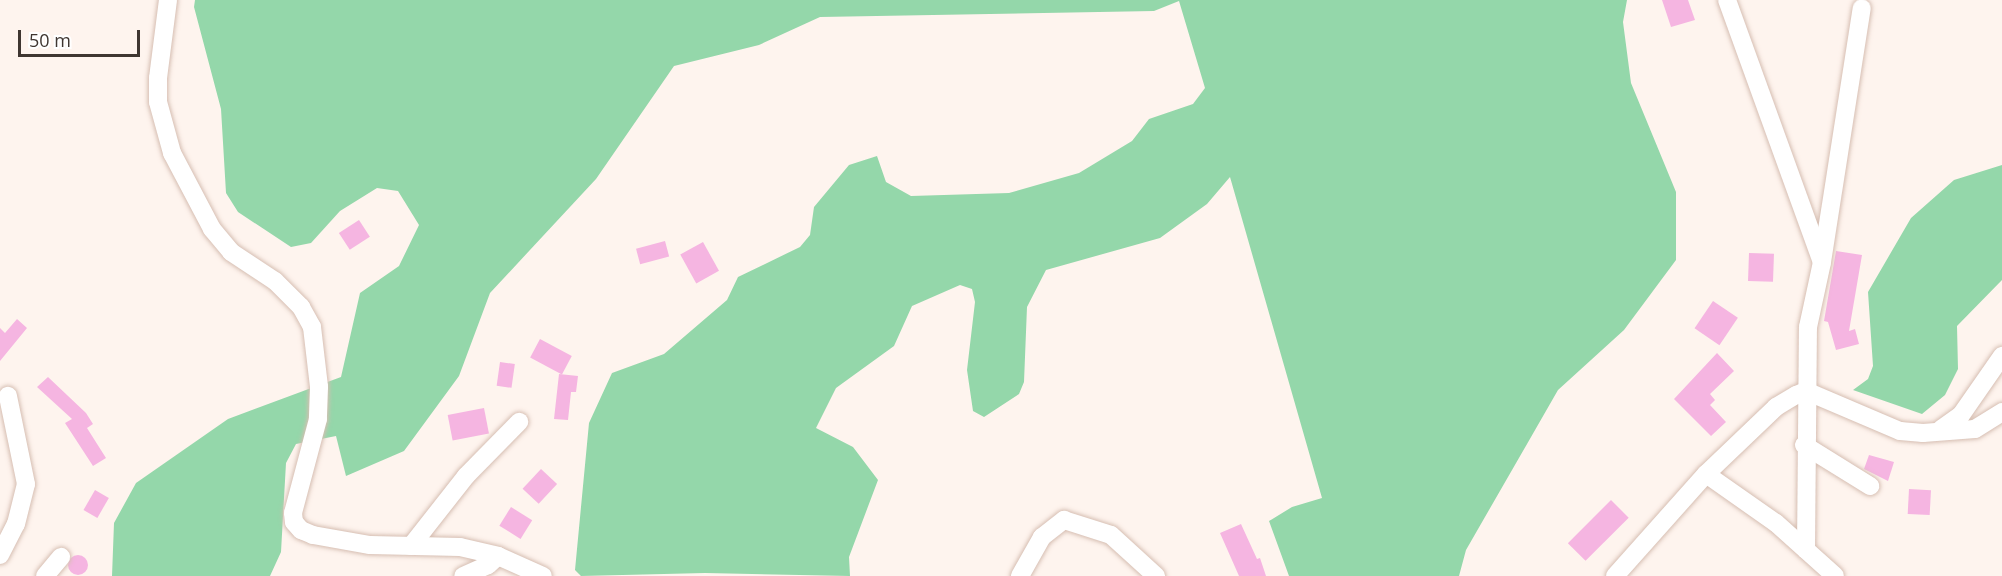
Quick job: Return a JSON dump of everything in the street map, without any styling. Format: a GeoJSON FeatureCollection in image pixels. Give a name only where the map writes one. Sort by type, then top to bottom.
{"type":"FeatureCollection","features":[{"type":"Feature","properties":{"kind":"street"},"geometry":{"type":"LineString","coordinates":[[168,0],[158,78],[158,102],[172,153],[212,229],[231,252],[275,281],[301,307],[312,327],[319,387],[318,419],[292,513],[294,522],[313,535],[370,545],[460,547],[498,556],[543,576]]}},
{"type":"Feature","properties":{"kind":"street"},"geometry":{"type":"LineString","coordinates":[[1727,0],[1822,262]]}},
{"type":"Feature","properties":{"kind":"street"},"geometry":{"type":"LineString","coordinates":[[1806,550],[1804,445],[1808,327],[1822,262],[1862,8]]}},
{"type":"Feature","properties":{"kind":"street"},"geometry":{"type":"LineString","coordinates":[[1941,429],[1961,415],[2002,356]]}},
{"type":"Feature","properties":{"kind":"street"},"geometry":{"type":"LineString","coordinates":[[1806,391],[1900,432],[1923,434],[1941,429],[1975,429],[2002,412]]}},
{"type":"Feature","properties":{"kind":"street"},"geometry":{"type":"LineString","coordinates":[[1615,576],[1706,474],[1776,406],[1806,391]]}},
{"type":"Feature","properties":{"kind":"street"},"geometry":{"type":"LineString","coordinates":[[0,555],[16,524],[26,484],[8,396]]}},
{"type":"Feature","properties":{"kind":"street"},"geometry":{"type":"LineString","coordinates":[[411,546],[466,476],[519,422]]}},
{"type":"Feature","properties":{"kind":"street"},"geometry":{"type":"LineString","coordinates":[[1804,445],[1870,486]]}},
{"type":"Feature","properties":{"kind":"street"},"geometry":{"type":"LineString","coordinates":[[1706,474],[1736,492],[1835,576]]}},
{"type":"Feature","properties":{"kind":"street"},"geometry":{"type":"LineString","coordinates":[[1020,576],[1042,537],[1064,520],[1111,535],[1156,576]]}},
{"type":"Feature","properties":{"kind":"street"},"geometry":{"type":"LineString","coordinates":[[463,576],[488,565],[498,556]]}},
{"type":"Feature","properties":{"kind":"street"},"geometry":{"type":"LineString","coordinates":[[45,576],[61,557]]}},
{"type":"Feature","properties":{"kind":"green space"},"geometry":{"type":"Polygon","coordinates":[[[195,0],[1627,0],[1623,22],[1631,83],[1676,192],[1676,260],[1624,330],[1558,390],[1466,550],[1459,576],[1289,576],[1269,521],[1292,507],[1322,498],[1230,177],[1207,204],[1160,238],[1046,270],[1027,307],[1024,382],[1019,394],[984,417],[973,411],[967,370],[975,302],[972,289],[960,285],[912,306],[894,346],[836,388],[816,428],[853,447],[878,480],[849,557],[850,576],[705,573],[581,576],[575,570],[589,423],[612,373],[664,354],[727,300],[738,277],[800,247],[810,235],[814,207],[849,165],[877,156],[886,182],[911,196],[1009,193],[1079,173],[1132,141],[1149,119],[1193,104],[1205,88],[1179,1],[1154,11],[820,17],[759,45],[674,66],[596,179],[490,293],[459,376],[404,451],[346,476],[336,436],[296,444],[286,463],[281,552],[270,576],[112,576],[114,523],[136,483],[228,419],[341,377],[360,293],[399,266],[419,225],[398,191],[377,188],[340,211],[311,243],[291,247],[238,212],[226,193],[221,109],[194,7],[195,0]]]}},
{"type":"Feature","properties":{"kind":"green space"},"geometry":{"type":"Polygon","coordinates":[[[2002,165],[2002,280],[1957,326],[1958,369],[1945,395],[1922,414],[1853,390],[1868,379],[1873,366],[1868,292],[1911,218],[1954,180],[2002,165]]]}},
{"type":"Feature","properties":{"kind":"building"},"geometry":{"type":"Polygon","coordinates":[[[1662,0],[1688,0],[1695,20],[1671,27],[1662,0]]]}},
{"type":"Feature","properties":{"kind":"building"},"geometry":{"type":"Polygon","coordinates":[[[359,220],[370,237],[350,250],[339,233],[359,220]]]}},
{"type":"Feature","properties":{"kind":"building"},"geometry":{"type":"Polygon","coordinates":[[[665,241],[669,256],[640,264],[636,249],[665,241]]]}},
{"type":"Feature","properties":{"kind":"building"},"geometry":{"type":"Polygon","coordinates":[[[703,242],[719,271],[696,283],[680,255],[703,242]]]}},
{"type":"Feature","properties":{"kind":"building"},"geometry":{"type":"Polygon","coordinates":[[[1836,251],[1862,255],[1849,331],[1855,329],[1859,344],[1836,350],[1828,322],[1824,321],[1836,251]]]}},
{"type":"Feature","properties":{"kind":"building"},"geometry":{"type":"Polygon","coordinates":[[[1749,253],[1774,254],[1773,282],[1748,281],[1749,253]]]}},
{"type":"Feature","properties":{"kind":"building"},"geometry":{"type":"Polygon","coordinates":[[[1713,301],[1738,318],[1719,345],[1695,328],[1713,301]]]}},
{"type":"Feature","properties":{"kind":"building"},"geometry":{"type":"Polygon","coordinates":[[[17,319],[27,328],[0,361],[0,328],[5,333],[17,319]]]}},
{"type":"Feature","properties":{"kind":"building"},"geometry":{"type":"Polygon","coordinates":[[[540,339],[572,356],[562,374],[530,358],[540,339]]]}},
{"type":"Feature","properties":{"kind":"building"},"geometry":{"type":"Polygon","coordinates":[[[1717,353],[1734,371],[1710,394],[1715,400],[1710,405],[1726,422],[1711,436],[1674,399],[1717,353]]]}},
{"type":"Feature","properties":{"kind":"building"},"geometry":{"type":"Polygon","coordinates":[[[500,362],[515,364],[512,388],[497,386],[500,362]]]}},
{"type":"Feature","properties":{"kind":"building"},"geometry":{"type":"Polygon","coordinates":[[[559,374],[578,376],[576,392],[571,392],[568,420],[554,419],[559,374]]]}},
{"type":"Feature","properties":{"kind":"building"},"geometry":{"type":"Polygon","coordinates":[[[48,377],[86,413],[93,424],[87,428],[106,458],[93,466],[65,423],[72,419],[37,387],[48,377]]]}},
{"type":"Feature","properties":{"kind":"building"},"geometry":{"type":"Polygon","coordinates":[[[484,408],[489,434],[453,441],[448,415],[484,408]]]}},
{"type":"Feature","properties":{"kind":"building"},"geometry":{"type":"Polygon","coordinates":[[[1869,455],[1894,462],[1888,481],[1864,469],[1869,455]]]}},
{"type":"Feature","properties":{"kind":"building"},"geometry":{"type":"Polygon","coordinates":[[[541,469],[557,484],[539,504],[523,489],[541,469]]]}},
{"type":"Feature","properties":{"kind":"building"},"geometry":{"type":"Polygon","coordinates":[[[1909,489],[1931,490],[1930,515],[1908,514],[1909,489]]]}},
{"type":"Feature","properties":{"kind":"building"},"geometry":{"type":"Polygon","coordinates":[[[95,490],[109,498],[97,518],[84,510],[95,490]]]}},
{"type":"Feature","properties":{"kind":"building"},"geometry":{"type":"Polygon","coordinates":[[[1611,500],[1629,518],[1586,561],[1568,543],[1611,500]]]}},
{"type":"Feature","properties":{"kind":"building"},"geometry":{"type":"Polygon","coordinates":[[[511,507],[532,520],[521,539],[499,526],[511,507]]]}},
{"type":"Feature","properties":{"kind":"building"},"geometry":{"type":"Polygon","coordinates":[[[1241,524],[1257,559],[1260,558],[1266,576],[1239,576],[1220,533],[1241,524]]]}},
{"type":"Feature","properties":{"kind":"building"},"geometry":{"type":"Polygon","coordinates":[[[78,555],[85,558],[88,565],[85,572],[78,575],[71,572],[68,565],[71,558],[78,555]]]}}]}
